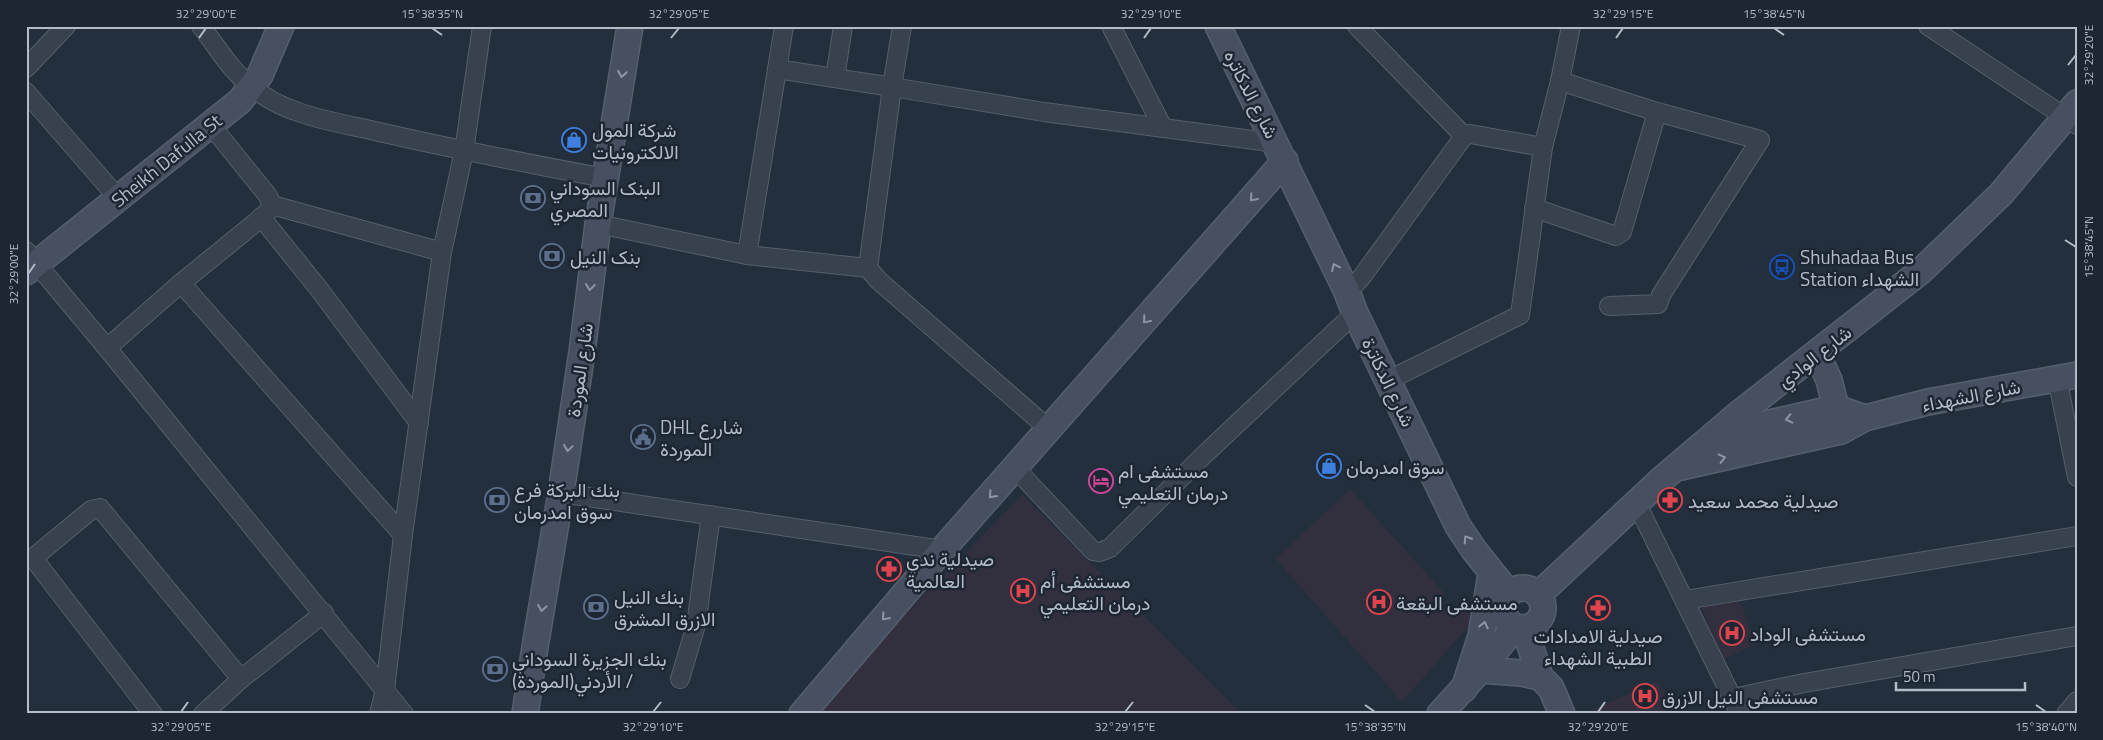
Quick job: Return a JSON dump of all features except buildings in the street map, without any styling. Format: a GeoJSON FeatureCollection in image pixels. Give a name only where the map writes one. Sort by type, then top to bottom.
{"type":"FeatureCollection","features":[{"type":"Feature","properties":{"kind":"street"},"geometry":{"type":"LineString","coordinates":[[26,68],[66,26]]}},
{"type":"Feature","properties":{"kind":"street"},"geometry":{"type":"LineString","coordinates":[[201,26],[235,71],[252,87],[288,108],[328,120],[464,151],[605,178]]}},
{"type":"Feature","properties":{"kind":"street","name":"Sheikh Dafulla St"},"geometry":{"type":"LineString","coordinates":[[30,262],[118,198],[240,101],[260,75],[281,26]]}},
{"type":"Feature","properties":{"kind":"street"},"geometry":{"type":"LineString","coordinates":[[379,714],[384,690],[403,535],[442,252],[464,151],[482,26]]}},
{"type":"Feature","properties":{"kind":"street","name":"شارع الموردة"},"geometry":{"type":"LineString","coordinates":[[526,714],[582,352],[598,224],[630,26]]}},
{"type":"Feature","properties":{"kind":"street"},"geometry":{"type":"LineString","coordinates":[[747,255],[784,26]]}},
{"type":"Feature","properties":{"kind":"street"},"geometry":{"type":"LineString","coordinates":[[836,78],[843,26]]}},
{"type":"Feature","properties":{"kind":"street"},"geometry":{"type":"LineString","coordinates":[[868,268],[902,26]]}},
{"type":"Feature","properties":{"kind":"street"},"geometry":{"type":"LineString","coordinates":[[1111,26],[1163,128]]}},
{"type":"Feature","properties":{"kind":"street","name":"شارع الدكاتره"},"geometry":{"type":"LineString","coordinates":[[1218,26],[1281,152]]}},
{"type":"Feature","properties":{"kind":"street"},"geometry":{"type":"LineString","coordinates":[[1357,26],[1464,136]]}},
{"type":"Feature","properties":{"kind":"street"},"geometry":{"type":"LineString","coordinates":[[1389,380],[1520,315],[1543,147],[1560,81],[1571,26]]}},
{"type":"Feature","properties":{"kind":"street"},"geometry":{"type":"LineString","coordinates":[[1928,26],[2073,115]]}},
{"type":"Feature","properties":{"kind":"street"},"geometry":{"type":"LineString","coordinates":[[778,69],[1044,112],[1163,128],[1281,152],[1050,430],[942,550],[802,714]]}},
{"type":"Feature","properties":{"kind":"street"},"geometry":{"type":"LineString","coordinates":[[1560,81],[1657,112],[1760,140],[1661,295],[1658,304],[1609,306]]}},
{"type":"Feature","properties":{"kind":"street"},"geometry":{"type":"LineString","coordinates":[[26,92],[118,198]]}},
{"type":"Feature","properties":{"kind":"street"},"geometry":{"type":"LineString","coordinates":[[1534,208],[1616,236],[1622,232],[1657,112]]}},
{"type":"Feature","properties":{"kind":"street","name":"شارع الوادي"},"geometry":{"type":"LineString","coordinates":[[1538,595],[1636,502],[1741,412],[1921,271],[2001,194],[2073,115]]}},
{"type":"Feature","properties":{"kind":"street"},"geometry":{"type":"LineString","coordinates":[[210,124],[268,196],[266,211],[319,289],[419,422]]}},
{"type":"Feature","properties":{"kind":"street"},"geometry":{"type":"LineString","coordinates":[[1016,468],[1087,546],[1093,551],[1100,552],[1110,548],[1206,453],[1351,302],[1361,278],[1464,136],[1470,134],[1543,147]]}},
{"type":"Feature","properties":{"kind":"street","name":"شارع الدكاترة"},"geometry":{"type":"LineString","coordinates":[[1281,152],[1458,526],[1509,594]]}},
{"type":"Feature","properties":{"kind":"street"},"geometry":{"type":"LineString","coordinates":[[266,211],[442,252]]}},
{"type":"Feature","properties":{"kind":"street"},"geometry":{"type":"LineString","coordinates":[[107,348],[266,211]]}},
{"type":"Feature","properties":{"kind":"street"},"geometry":{"type":"LineString","coordinates":[[598,224],[747,255],[868,268],[878,280],[1050,430]]}},
{"type":"Feature","properties":{"kind":"street"},"geometry":{"type":"LineString","coordinates":[[30,262],[107,348],[324,613],[404,714]]}},
{"type":"Feature","properties":{"kind":"street"},"geometry":{"type":"LineString","coordinates":[[181,283],[403,535]]}},
{"type":"Feature","properties":{"kind":"street"},"geometry":{"type":"LineString","coordinates":[[1817,354],[1829,380],[1836,408]]}},
{"type":"Feature","properties":{"kind":"street"},"geometry":{"type":"LineString","coordinates":[[2067,377],[2077,477]]}},
{"type":"Feature","properties":{"kind":"street","name":"شارع الشهداء"},"geometry":{"type":"LineString","coordinates":[[1675,469],[1841,431],[1865,418],[1928,402],[2067,377]]}},
{"type":"Feature","properties":{"kind":"street"},"geometry":{"type":"LineString","coordinates":[[1715,436],[1836,408],[1865,418]]}},
{"type":"Feature","properties":{"kind":"street"},"geometry":{"type":"LineString","coordinates":[[561,493],[942,550]]}},
{"type":"Feature","properties":{"kind":"street"},"geometry":{"type":"LineString","coordinates":[[1636,502],[1736,706],[1804,683],[2077,636]]}},
{"type":"Feature","properties":{"kind":"street"},"geometry":{"type":"LineString","coordinates":[[153,714],[30,561],[87,512],[100,508],[240,679]]}},
{"type":"Feature","properties":{"kind":"street"},"geometry":{"type":"LineString","coordinates":[[680,679],[696,625],[711,515]]}},
{"type":"Feature","properties":{"kind":"street"},"geometry":{"type":"LineString","coordinates":[[1685,600],[2077,536]]}},
{"type":"Feature","properties":{"kind":"street"},"geometry":{"type":"LineString","coordinates":[[1464,688],[1484,623],[1491,571]]}},
{"type":"Feature","properties":{"kind":"street"},"geometry":{"type":"LineString","coordinates":[[1440,714],[1480,670],[1526,627],[1542,615],[1543,604],[1538,595],[1529,589],[1519,589],[1509,594],[1504,602],[1503,612],[1507,621],[1526,627],[1552,669],[1545,682]]}},
{"type":"Feature","properties":{"kind":"street"},"geometry":{"type":"LineString","coordinates":[[210,711],[240,679],[324,613]]}},
{"type":"Feature","properties":{"kind":"street"},"geometry":{"type":"LineString","coordinates":[[1480,670],[1521,673],[1545,682],[1562,714]]}},
{"type":"Feature","properties":{"kind":"street"},"geometry":{"type":"LineString","coordinates":[[2066,714],[2077,701]]}},
{"type":"Feature","properties":{"kind":"shaded area","name":"مستشفى البقعة"},"geometry":{"type":"Polygon","coordinates":[[[1350,489],[1444,593],[1444,610],[1468,612],[1473,621],[1402,702],[1276,559],[1350,489]]]}},
{"type":"Feature","properties":{"kind":"shaded area","name":"مستشفى أم درمان التعليمي"},"geometry":{"type":"Polygon","coordinates":[[[1022,495],[1241,714],[811,714],[1022,495]]]}},
{"type":"Feature","properties":{"kind":"shaded area","name":"مستشفى الوداد"},"geometry":{"type":"Polygon","coordinates":[[[1738,596],[1756,644],[1722,660],[1701,604],[1738,596]]]}},
{"type":"Feature","properties":{"kind":"shaded area","name":"مستشفى النيل الازرق"},"geometry":{"type":"Polygon","coordinates":[[[1658,681],[1674,714],[1592,714],[1590,711],[1658,681]]]}},
{"type":"Feature","properties":{"kind":"place","name":"شركة المول الالكترونيات"},"geometry":{"type":"Point","coordinates":[574,140]}},
{"type":"Feature","properties":{"kind":"place","name":"البنک السوداني المصري"},"geometry":{"type":"Point","coordinates":[533,198]}},
{"type":"Feature","properties":{"kind":"place","name":"بنک النيل"},"geometry":{"type":"Point","coordinates":[552,256]}},
{"type":"Feature","properties":{"kind":"place","name":"Shuhadaa Bus Station الشهداء"},"geometry":{"type":"Point","coordinates":[1782,267]}},
{"type":"Feature","properties":{"kind":"place","name":"DHL شاررع الموردة"},"geometry":{"type":"Point","coordinates":[643,437]}},
{"type":"Feature","properties":{"kind":"place","name":"سوق امدرمان"},"geometry":{"type":"Point","coordinates":[1329,466]}},
{"type":"Feature","properties":{"kind":"place","name":"مستشفى ام درمان التعليمي"},"geometry":{"type":"Point","coordinates":[1101,481]}},
{"type":"Feature","properties":{"kind":"place","name":"بنك البركة فرع سوق امدرمان"},"geometry":{"type":"Point","coordinates":[497,500]}},
{"type":"Feature","properties":{"kind":"place","name":"صيدلية محمد سعيد"},"geometry":{"type":"Point","coordinates":[1670,500]}},
{"type":"Feature","properties":{"kind":"place","name":"صيدلية ندي العالمية"},"geometry":{"type":"Point","coordinates":[889,569]}},
{"type":"Feature","properties":{"kind":"place","name":"مستشفى أم درمان التعليمي"},"geometry":{"type":"Point","coordinates":[1023,591]}},
{"type":"Feature","properties":{"kind":"place","name":"مستشفى البقعة"},"geometry":{"type":"Point","coordinates":[1379,602]}},
{"type":"Feature","properties":{"kind":"place","name":"بنك النيل الازرق المشرق"},"geometry":{"type":"Point","coordinates":[596,607]}},
{"type":"Feature","properties":{"kind":"place","name":"صيدلية الامدادات الطبية الشهداء"},"geometry":{"type":"Point","coordinates":[1598,608]}},
{"type":"Feature","properties":{"kind":"place","name":"مستشفى الوداد"},"geometry":{"type":"Point","coordinates":[1732,633]}},
{"type":"Feature","properties":{"kind":"place","name":"بنك الجزيرة السوداني الأردني(الموردة) /"},"geometry":{"type":"Point","coordinates":[495,669]}},
{"type":"Feature","properties":{"kind":"place","name":"مستشفى النيل الازرق"},"geometry":{"type":"Point","coordinates":[1645,696]}}]}
